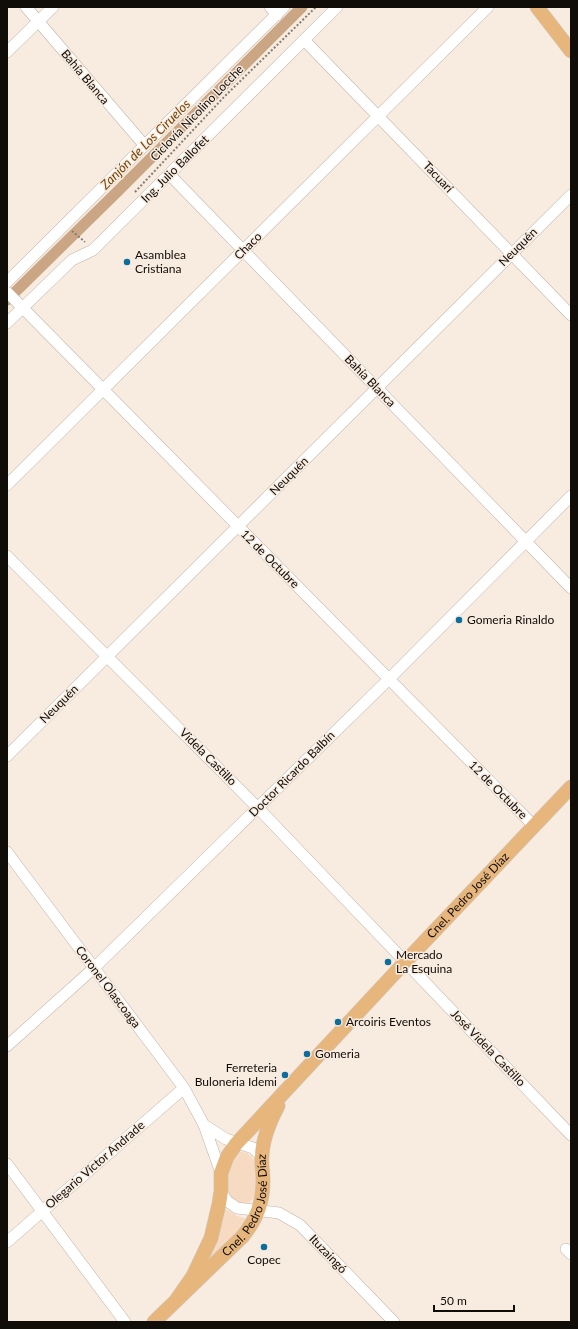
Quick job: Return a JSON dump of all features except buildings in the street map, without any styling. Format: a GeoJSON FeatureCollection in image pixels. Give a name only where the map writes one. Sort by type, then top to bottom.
{"type":"FeatureCollection","features":[{"type":"Feature","properties":{"kind":"main road"},"geometry":{"type":"LineString","coordinates":[[537,7],[571,51]]}},
{"type":"Feature","properties":{"kind":"main road","name":"Cnel. Pedro José Díaz"},"geometry":{"type":"LineString","coordinates":[[176,1299],[193,1276],[211,1238],[221,1192],[221,1173],[228,1157],[241,1145],[284,1093],[406,961],[571,787]]}},
{"type":"Feature","properties":{"kind":"main road","name":"Cnel. Pedro José Díaz"},"geometry":{"type":"LineString","coordinates":[[154,1322],[176,1299],[243,1236],[252,1224],[256,1206],[262,1157],[268,1129],[284,1093]]}},
{"type":"Feature","properties":{"kind":"street","name":"Bahía Blanca"},"geometry":{"type":"LineString","coordinates":[[26,7],[145,146]]}},
{"type":"Feature","properties":{"kind":"street"},"geometry":{"type":"LineString","coordinates":[[7,52],[53,7]]}},
{"type":"Feature","properties":{"kind":"street","name":"Ing. Julio Ballofet"},"geometry":{"type":"LineString","coordinates":[[7,323],[19,305],[72,260],[93,250],[337,7]]}},
{"type":"Feature","properties":{"kind":"street","name":"Chaco"},"geometry":{"type":"LineString","coordinates":[[7,485],[488,7]]}},
{"type":"Feature","properties":{"kind":"street"},"geometry":{"type":"LineString","coordinates":[[7,282],[145,146],[277,10]]}},
{"type":"Feature","properties":{"kind":"street","name":"Tacuarí"},"geometry":{"type":"LineString","coordinates":[[304,40],[571,315]]}},
{"type":"Feature","properties":{"kind":"street","name":"Bahía Blanca"},"geometry":{"type":"LineString","coordinates":[[169,174],[571,588]]}},
{"type":"Feature","properties":{"kind":"street","name":"Neuquén"},"geometry":{"type":"LineString","coordinates":[[7,756],[571,195]]}},
{"type":"Feature","properties":{"kind":"street","name":"12 de Octubre"},"geometry":{"type":"LineString","coordinates":[[7,292],[534,826]]}},
{"type":"Feature","properties":{"kind":"street","name":"Doctor Ricardo Balbín"},"geometry":{"type":"LineString","coordinates":[[7,1046],[94,968],[389,679],[571,496]]}},
{"type":"Feature","properties":{"kind":"street","name":"Videla Castillo"},"geometry":{"type":"LineString","coordinates":[[7,556],[258,808],[406,961]]}},
{"type":"Feature","properties":{"kind":"street","name":"Coronel Olascoaga"},"geometry":{"type":"LineString","coordinates":[[7,852],[184,1088],[204,1126],[221,1173]]}},
{"type":"Feature","properties":{"kind":"street","name":"José Videla Castillo"},"geometry":{"type":"LineString","coordinates":[[406,961],[571,1135]]}},
{"type":"Feature","properties":{"kind":"street","name":"Olegario Víctor Andrade"},"geometry":{"type":"LineString","coordinates":[[7,1242],[184,1088]]}},
{"type":"Feature","properties":{"kind":"street","name":"Coronel Olascoaga"},"geometry":{"type":"LineString","coordinates":[[204,1126],[221,1137],[241,1145]]}},
{"type":"Feature","properties":{"kind":"street"},"geometry":{"type":"LineString","coordinates":[[241,1145],[253,1148],[262,1157]]}},
{"type":"Feature","properties":{"kind":"street"},"geometry":{"type":"LineString","coordinates":[[7,1164],[125,1322]]}},
{"type":"Feature","properties":{"kind":"street"},"geometry":{"type":"LineString","coordinates":[[221,1192],[227,1201],[235,1207],[241,1209],[256,1206]]}},
{"type":"Feature","properties":{"kind":"street","name":"Ituzaingó"},"geometry":{"type":"LineString","coordinates":[[256,1206],[279,1213],[300,1225],[394,1322]]}},
{"type":"Feature","properties":{"kind":"path","name":"Ciclovía Nicolino Locche"},"geometry":{"type":"LineString","coordinates":[[134,193],[224,97],[316,7]]}},
{"type":"Feature","properties":{"kind":"path"},"geometry":{"type":"LineString","coordinates":[[71,229],[84,242],[79,245]]}},
{"type":"Feature","properties":{"kind":"shaded area"},"geometry":{"type":"Polygon","coordinates":[[[239,1152],[249,1155],[255,1163],[258,1175],[257,1187],[253,1197],[247,1203],[238,1203],[226,1192],[229,1164],[234,1155],[239,1152]]]}},
{"type":"Feature","properties":{"kind":"shaded area"},"geometry":{"type":"Polygon","coordinates":[[[224,1208],[237,1216],[247,1219],[241,1229],[219,1256],[206,1261],[224,1208]]]}},
{"type":"Feature","properties":{"kind":"waterway","name":"Zanjón de Los Ciruelos"},"geometry":{"type":"LineString","coordinates":[[7,300],[302,7]]}},
{"type":"Feature","properties":{"kind":"place","name":"Asamblea Cristiana"},"geometry":{"type":"Point","coordinates":[127,262]}},
{"type":"Feature","properties":{"kind":"place","name":"Gomeria Rinaldo"},"geometry":{"type":"Point","coordinates":[459,620]}},
{"type":"Feature","properties":{"kind":"place","name":"Mercado La Esquina"},"geometry":{"type":"Point","coordinates":[388,962]}},
{"type":"Feature","properties":{"kind":"place","name":"Arcoiris Eventos"},"geometry":{"type":"Point","coordinates":[338,1022]}},
{"type":"Feature","properties":{"kind":"place","name":"Gomeria"},"geometry":{"type":"Point","coordinates":[307,1054]}},
{"type":"Feature","properties":{"kind":"place","name":"Ferreteria Buloneria Idemi"},"geometry":{"type":"Point","coordinates":[285,1075]}},
{"type":"Feature","properties":{"kind":"place","name":"Copec"},"geometry":{"type":"Point","coordinates":[264,1247]}}]}
